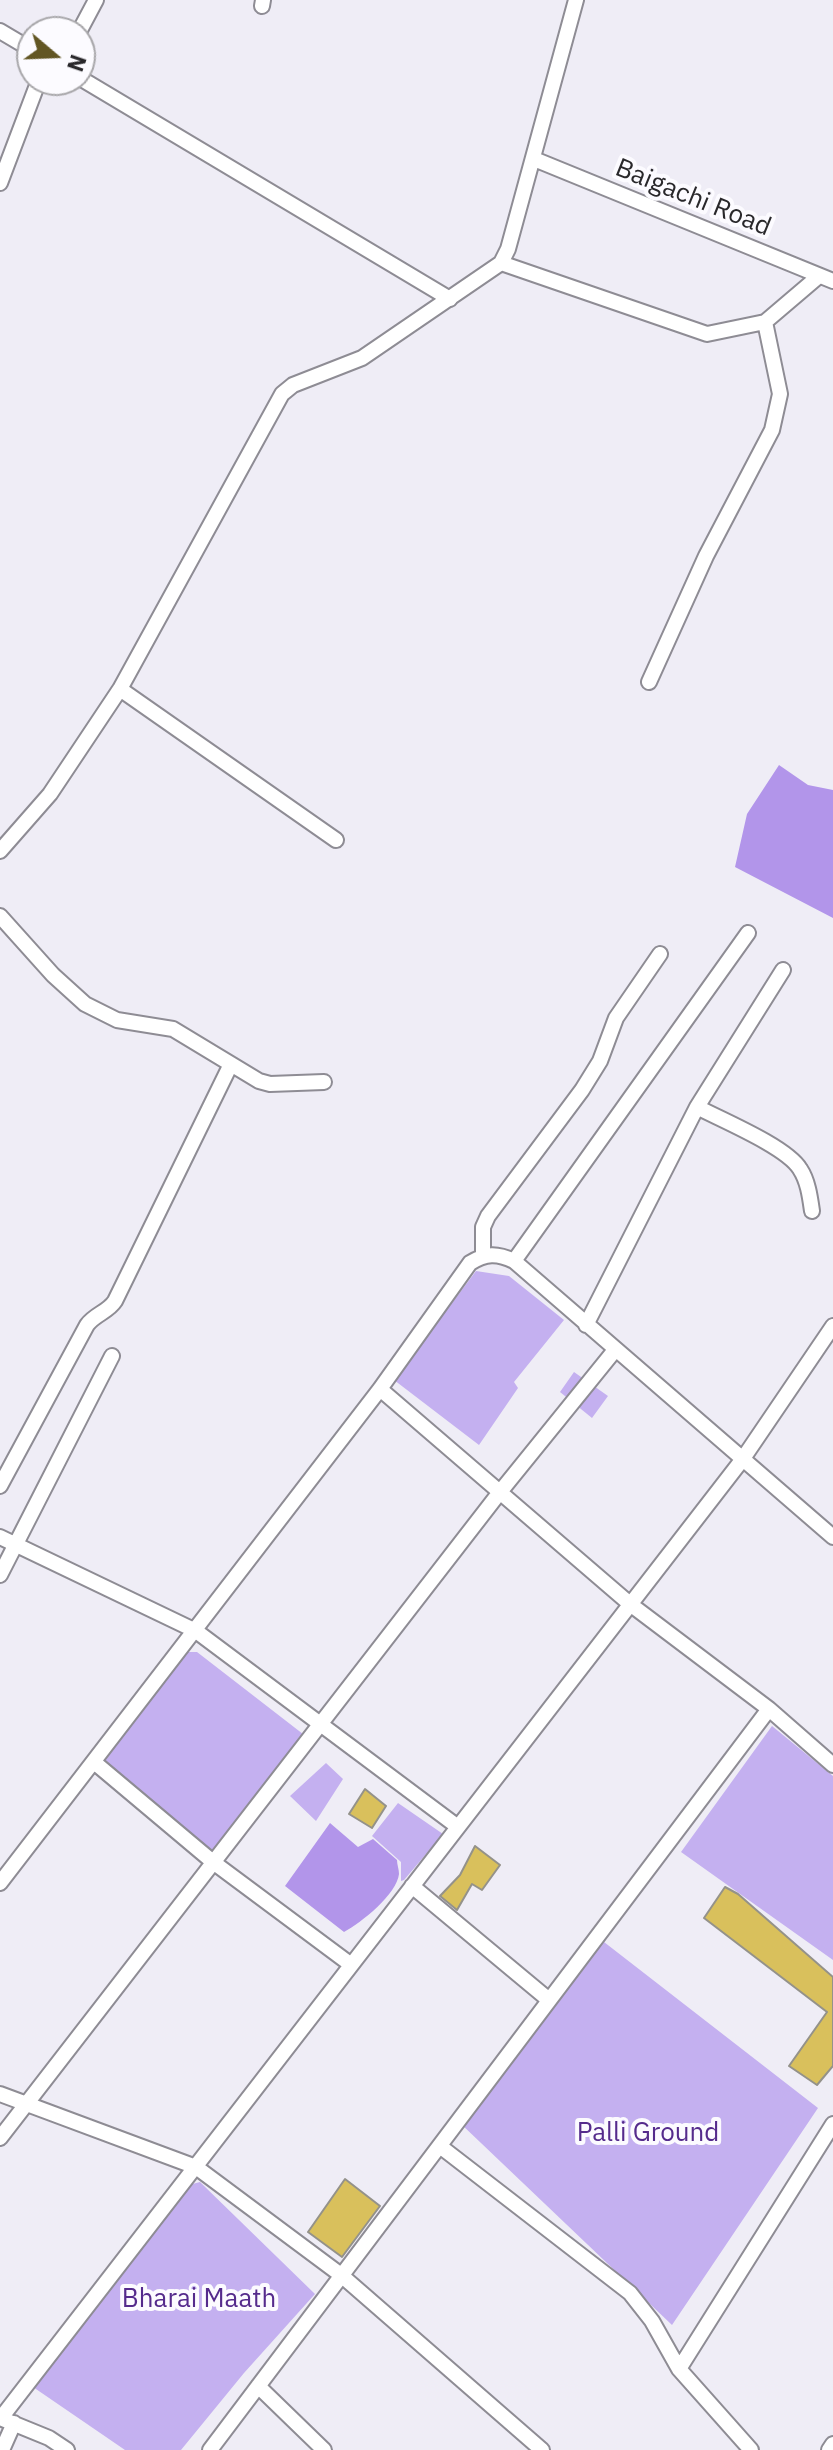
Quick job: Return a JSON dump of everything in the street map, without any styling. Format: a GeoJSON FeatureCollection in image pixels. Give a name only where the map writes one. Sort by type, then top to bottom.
{"type":"FeatureCollection","features":[{"type":"Feature","properties":{"kind":"street"},"geometry":{"type":"LineString","coordinates":[[0,851],[50,794],[120,689],[282,394],[293,385],[362,358],[501,263],[508,249],[534,159],[576,0]]}},
{"type":"Feature","properties":{"kind":"street"},"geometry":{"type":"LineString","coordinates":[[96,88],[450,299]]}},
{"type":"Feature","properties":{"kind":"street"},"geometry":{"type":"LineString","coordinates":[[0,183],[33,96]]}},
{"type":"Feature","properties":{"kind":"street","name":"Baigachi Road"},"geometry":{"type":"LineString","coordinates":[[534,159],[826,278]]}},
{"type":"Feature","properties":{"kind":"street"},"geometry":{"type":"LineString","coordinates":[[501,263],[695,332],[718,334],[765,322],[826,278]]}},
{"type":"Feature","properties":{"kind":"street"},"geometry":{"type":"LineString","coordinates":[[649,682],[706,556],[772,430],[780,394],[765,322]]}},
{"type":"Feature","properties":{"kind":"street"},"geometry":{"type":"LineString","coordinates":[[120,689],[336,840]]}},
{"type":"Feature","properties":{"kind":"street"},"geometry":{"type":"LineString","coordinates":[[0,916],[53,975],[85,1004],[117,1020],[173,1029],[259,1081],[270,1084],[324,1082]]}},
{"type":"Feature","properties":{"kind":"street"},"geometry":{"type":"LineString","coordinates":[[514,1261],[748,933]]}},
{"type":"Feature","properties":{"kind":"street"},"geometry":{"type":"LineString","coordinates":[[483,1255],[483,1227],[488,1216],[582,1090],[600,1061],[616,1018],[660,954]]}},
{"type":"Feature","properties":{"kind":"street"},"geometry":{"type":"LineString","coordinates":[[586,1325],[697,1107],[783,970]]}},
{"type":"Feature","properties":{"kind":"street"},"geometry":{"type":"LineString","coordinates":[[0,1486],[87,1325],[97,1313],[111,1307],[115,1301],[231,1064]]}},
{"type":"Feature","properties":{"kind":"street"},"geometry":{"type":"LineString","coordinates":[[697,1107],[787,1154],[800,1168],[812,1211]]}},
{"type":"Feature","properties":{"kind":"street"},"geometry":{"type":"LineString","coordinates":[[0,1883],[380,1389],[470,1263],[483,1255],[500,1255],[514,1261],[833,1537]]}},
{"type":"Feature","properties":{"kind":"street"},"geometry":{"type":"LineString","coordinates":[[2,2450],[5,2419],[350,1964],[742,1460],[833,1326]]}},
{"type":"Feature","properties":{"kind":"street"},"geometry":{"type":"LineString","coordinates":[[0,2138],[500,1492],[615,1350]]}},
{"type":"Feature","properties":{"kind":"street"},"geometry":{"type":"LineString","coordinates":[[0,1575],[112,1356]]}},
{"type":"Feature","properties":{"kind":"street"},"geometry":{"type":"LineString","coordinates":[[380,1389],[630,1604],[769,1709],[833,1765]]}},
{"type":"Feature","properties":{"kind":"street"},"geometry":{"type":"LineString","coordinates":[[0,1537],[196,1631],[458,1827]]}},
{"type":"Feature","properties":{"kind":"street"},"geometry":{"type":"LineString","coordinates":[[210,2450],[769,1709]]}},
{"type":"Feature","properties":{"kind":"street"},"geometry":{"type":"LineString","coordinates":[[94,1762],[213,1862],[350,1964]]}},
{"type":"Feature","properties":{"kind":"street"},"geometry":{"type":"LineString","coordinates":[[412,1886],[549,2000]]}},
{"type":"Feature","properties":{"kind":"street"},"geometry":{"type":"LineString","coordinates":[[0,2094],[196,2167],[341,2275],[542,2450]]}},
{"type":"Feature","properties":{"kind":"street"},"geometry":{"type":"LineString","coordinates":[[679,2369],[833,2124]]}},
{"type":"Feature","properties":{"kind":"street"},"geometry":{"type":"LineString","coordinates":[[441,2147],[630,2293],[652,2321],[679,2369],[751,2450]]}},
{"type":"Feature","properties":{"kind":"street"},"geometry":{"type":"LineString","coordinates":[[258,2386],[324,2450]]}},
{"type":"Feature","properties":{"kind":"street"},"geometry":{"type":"LineString","coordinates":[[5,2419],[49,2438],[67,2450]]}},
{"type":"Feature","properties":{"kind":"street"},"geometry":{"type":"LineString","coordinates":[[829,2450],[833,2444]]}},
{"type":"Feature","properties":{"kind":"green space"},"geometry":{"type":"Polygon","coordinates":[[[476,1271],[509,1276],[564,1320],[514,1382],[518,1388],[479,1445],[394,1380],[476,1271]]]}},
{"type":"Feature","properties":{"kind":"green space"},"geometry":{"type":"Polygon","coordinates":[[[574,1372],[608,1396],[592,1418],[560,1392],[574,1372]]]}},
{"type":"Feature","properties":{"kind":"green space"},"geometry":{"type":"Polygon","coordinates":[[[183,1652],[197,1652],[312,1741],[213,1860],[100,1760],[183,1652]]]}},
{"type":"Feature","properties":{"kind":"green space"},"geometry":{"type":"Polygon","coordinates":[[[772,1726],[833,1776],[833,1960],[681,1852],[772,1726]]]}},
{"type":"Feature","properties":{"kind":"green space"},"geometry":{"type":"Polygon","coordinates":[[[326,1763],[343,1779],[316,1821],[290,1796],[326,1763]]]}},
{"type":"Feature","properties":{"kind":"green space"},"geometry":{"type":"Polygon","coordinates":[[[398,1803],[443,1834],[401,1881],[401,1862],[372,1836],[398,1803]]]}},
{"type":"Feature","properties":{"kind":"green space","name":"Palli Ground"},"geometry":{"type":"Polygon","coordinates":[[[604,1942],[818,2108],[672,2325],[460,2123],[604,1942]]]}},
{"type":"Feature","properties":{"kind":"green space","name":"Bharai Maath"},"geometry":{"type":"Polygon","coordinates":[[[200,2182],[315,2294],[181,2450],[125,2450],[33,2387],[181,2187],[200,2182]]]}},
{"type":"Feature","properties":{"kind":"shaded area"},"geometry":{"type":"Polygon","coordinates":[[[779,765],[808,785],[833,790],[833,918],[735,867],[747,814],[779,765]]]}},
{"type":"Feature","properties":{"kind":"shaded area"},"geometry":{"type":"Polygon","coordinates":[[[330,1823],[358,1847],[373,1839],[397,1860],[399,1872],[397,1882],[385,1899],[344,1932],[285,1886],[330,1823]]]}},
{"type":"Feature","properties":{"kind":"building"},"geometry":{"type":"Polygon","coordinates":[[[365,1789],[386,1806],[372,1828],[349,1814],[365,1789]]]}},
{"type":"Feature","properties":{"kind":"building"},"geometry":{"type":"Polygon","coordinates":[[[475,1846],[500,1865],[482,1890],[472,1884],[457,1910],[440,1896],[460,1875],[475,1846]]]}},
{"type":"Feature","properties":{"kind":"building"},"geometry":{"type":"Polygon","coordinates":[[[725,1887],[738,1894],[833,1977],[833,2066],[817,2085],[789,2066],[827,2012],[704,1918],[725,1887]]]}},
{"type":"Feature","properties":{"kind":"building"},"geometry":{"type":"Polygon","coordinates":[[[345,2179],[380,2206],[342,2257],[308,2232],[345,2179]]]}}]}
